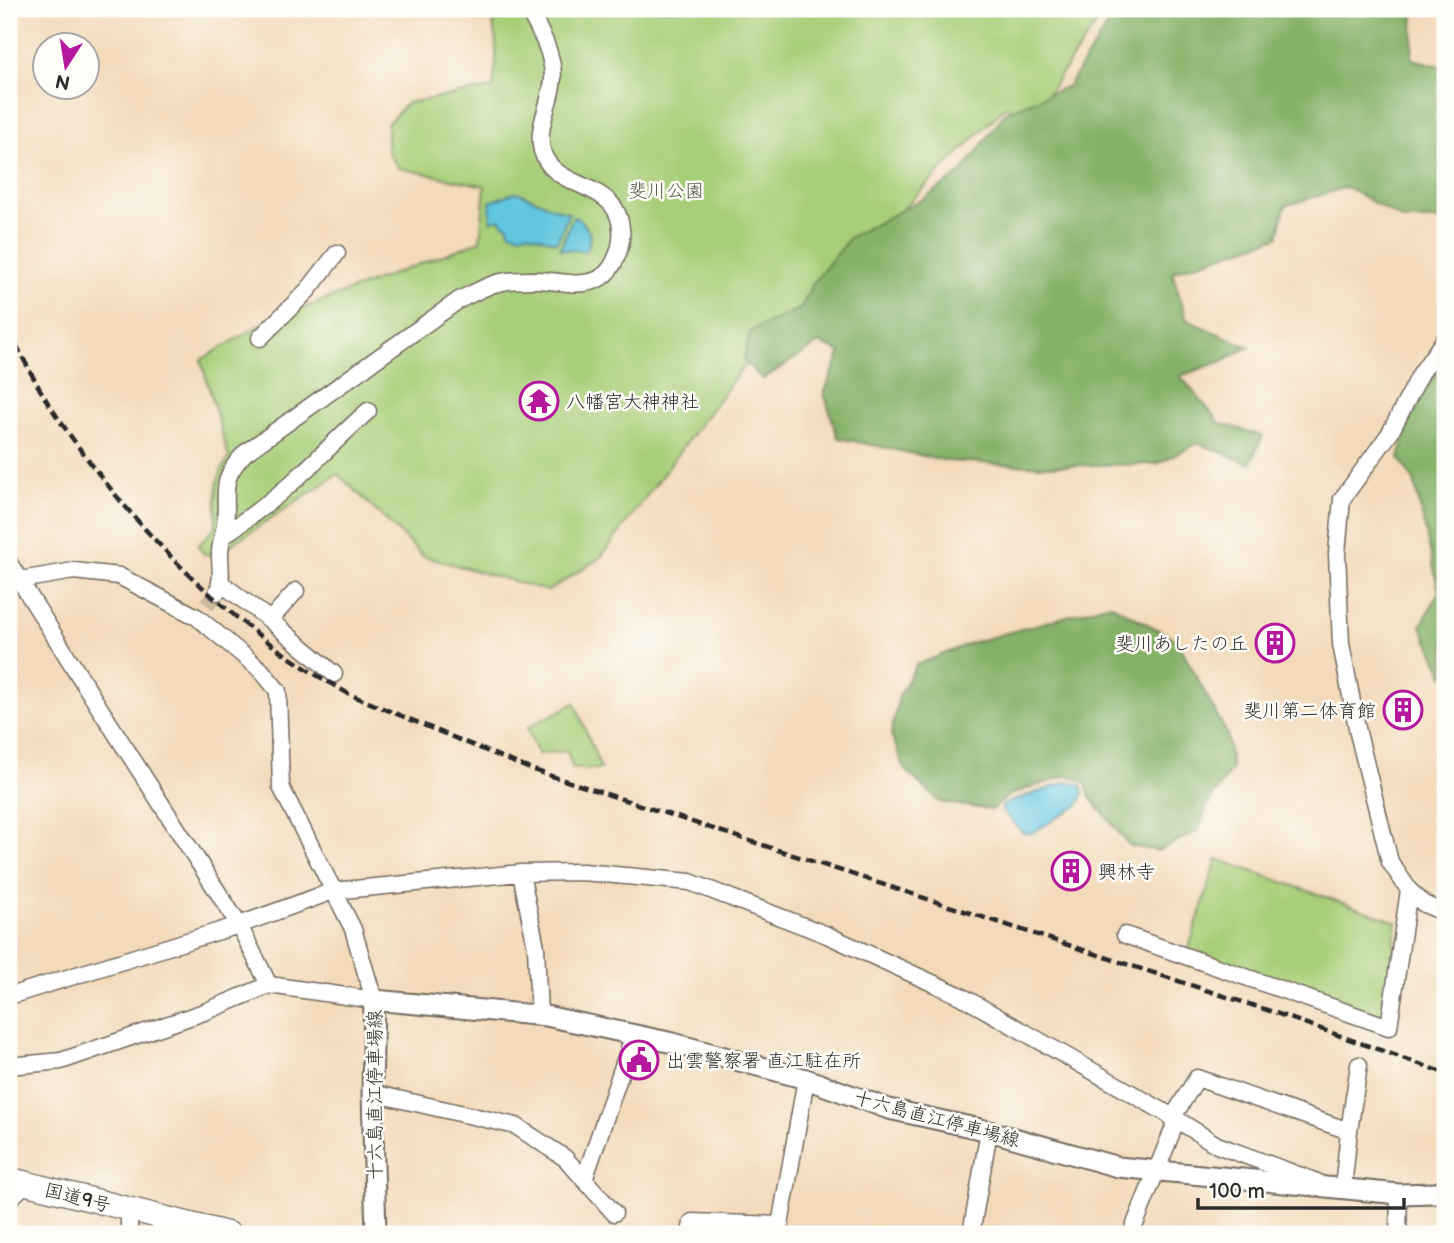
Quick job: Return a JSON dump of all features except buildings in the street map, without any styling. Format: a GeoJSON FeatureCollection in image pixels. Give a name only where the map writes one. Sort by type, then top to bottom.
{"type":"FeatureCollection","features":[{"type":"Feature","properties":{"kind":"highway","name":"国道9号"},"geometry":{"type":"LineString","coordinates":[[17,1181],[229,1234]]}},
{"type":"Feature","properties":{"kind":"main road","name":"十六島直江停車場線"},"geometry":{"type":"LineString","coordinates":[[376,1234],[372,1093],[374,1000],[539,1015],[634,1034],[806,1079],[889,1109],[989,1131],[1118,1167],[1399,1194],[1435,1193],[1445,1190]]}},
{"type":"Feature","properties":{"kind":"street"},"geometry":{"type":"LineString","coordinates":[[9,1066],[61,1061],[207,1011],[269,985],[374,1000],[353,929],[281,787],[278,691],[211,600],[223,536],[227,476],[245,453],[459,300],[485,287],[506,281],[549,281],[582,285],[598,278],[614,261],[621,232],[616,211],[602,196],[555,171],[541,147],[553,71],[547,44],[528,9]]}},
{"type":"Feature","properties":{"kind":"street"},"geometry":{"type":"LineString","coordinates":[[260,338],[307,290],[337,254]]}},
{"type":"Feature","properties":{"kind":"street"},"geometry":{"type":"LineString","coordinates":[[1445,339],[1421,373],[1390,433],[1342,499],[1337,553],[1341,645],[1390,862],[1409,890],[1424,904],[1445,913]]}},
{"type":"Feature","properties":{"kind":"street"},"geometry":{"type":"LineString","coordinates":[[223,536],[279,494],[368,411]]}},
{"type":"Feature","properties":{"kind":"street"},"geometry":{"type":"LineString","coordinates":[[9,563],[239,925],[269,985]]}},
{"type":"Feature","properties":{"kind":"street"},"geometry":{"type":"LineString","coordinates":[[20,580],[74,571],[119,576],[211,600],[270,620],[334,674]]}},
{"type":"Feature","properties":{"kind":"street"},"geometry":{"type":"LineString","coordinates":[[270,620],[296,591]]}},
{"type":"Feature","properties":{"kind":"street"},"geometry":{"type":"LineString","coordinates":[[9,996],[239,925],[333,891],[521,873],[583,872],[690,882],[827,935],[961,996],[1217,1145],[1334,1187],[1349,1131],[1359,1065]]}},
{"type":"Feature","properties":{"kind":"street"},"geometry":{"type":"LineString","coordinates":[[521,873],[536,947],[539,1015]]}},
{"type":"Feature","properties":{"kind":"street"},"geometry":{"type":"LineString","coordinates":[[1125,935],[1389,1027],[1409,890]]}},
{"type":"Feature","properties":{"kind":"street"},"geometry":{"type":"LineString","coordinates":[[584,1180],[634,1034]]}},
{"type":"Feature","properties":{"kind":"street"},"geometry":{"type":"LineString","coordinates":[[1132,1234],[1174,1127],[1173,1117],[1197,1078],[1349,1131]]}},
{"type":"Feature","properties":{"kind":"street"},"geometry":{"type":"LineString","coordinates":[[690,1234],[692,1222],[780,1225],[806,1079]]}},
{"type":"Feature","properties":{"kind":"street"},"geometry":{"type":"LineString","coordinates":[[372,1093],[516,1126],[565,1158],[614,1213]]}},
{"type":"Feature","properties":{"kind":"street"},"geometry":{"type":"LineString","coordinates":[[971,1234],[989,1131]]}},
{"type":"Feature","properties":{"kind":"street"},"geometry":{"type":"LineString","coordinates":[[9,1199],[17,1181]]}},
{"type":"Feature","properties":{"kind":"street"},"geometry":{"type":"LineString","coordinates":[[1398,1234],[1399,1194]]}},
{"type":"Feature","properties":{"kind":"street"},"geometry":{"type":"LineString","coordinates":[[129,1209],[129,1234]]}},
{"type":"Feature","properties":{"kind":"green space","name":"斐川公園"},"geometry":{"type":"Polygon","coordinates":[[[488,9],[1115,9],[1104,13],[1035,112],[1005,107],[740,371],[601,557],[548,591],[423,556],[338,474],[214,556],[204,554],[198,546],[216,526],[218,482],[229,458],[201,360],[262,324],[480,241],[485,186],[399,168],[387,151],[387,124],[407,103],[493,88],[496,48],[492,18],[488,9]]]}},
{"type":"Feature","properties":{"kind":"green space"},"geometry":{"type":"Polygon","coordinates":[[[1142,9],[1414,9],[1412,59],[1445,67],[1445,220],[1404,220],[1346,187],[1285,206],[1278,237],[1172,272],[1187,320],[1249,347],[1220,362],[1180,376],[1220,423],[1263,436],[1250,464],[1198,443],[1157,464],[1043,466],[948,461],[838,438],[824,393],[841,352],[819,343],[763,379],[743,361],[751,331],[801,308],[813,283],[850,237],[925,198],[961,173],[1006,112],[1068,86],[1111,20],[1142,9]]]}},
{"type":"Feature","properties":{"kind":"green space"},"geometry":{"type":"Polygon","coordinates":[[[1445,365],[1445,677],[1421,626],[1439,591],[1414,481],[1399,458],[1417,395],[1445,365]]]}},
{"type":"Feature","properties":{"kind":"green space"},"geometry":{"type":"Polygon","coordinates":[[[1110,604],[1177,640],[1227,734],[1232,769],[1207,805],[1199,830],[1158,851],[1130,846],[1090,797],[1086,783],[1068,775],[1009,795],[992,810],[940,802],[904,769],[891,734],[899,696],[916,665],[971,643],[1110,604]]]}},
{"type":"Feature","properties":{"kind":"green space"},"geometry":{"type":"Polygon","coordinates":[[[575,703],[601,769],[573,769],[567,751],[538,754],[527,728],[575,703]]]}},
{"type":"Feature","properties":{"kind":"green space"},"geometry":{"type":"Polygon","coordinates":[[[1217,859],[1397,922],[1386,1012],[1376,1017],[1188,951],[1217,859]]]}},
{"type":"Feature","properties":{"kind":"water"},"geometry":{"type":"Polygon","coordinates":[[[515,192],[569,213],[557,242],[527,233],[521,235],[509,232],[508,225],[500,219],[491,221],[490,202],[515,192]]]}},
{"type":"Feature","properties":{"kind":"water"},"geometry":{"type":"Polygon","coordinates":[[[573,217],[581,220],[590,234],[588,248],[584,251],[560,249],[573,217]]]}},
{"type":"Feature","properties":{"kind":"water"},"geometry":{"type":"Polygon","coordinates":[[[1067,782],[1081,785],[1083,793],[1077,806],[1032,833],[1023,833],[1002,810],[1002,806],[1009,802],[1067,782]]]}},
{"type":"Feature","properties":{"kind":"tunnel"},"geometry":{"type":"LineString","coordinates":[[207,605],[217,592]]}},
{"type":"Feature","properties":{"kind":"railway"},"geometry":{"type":"LineString","coordinates":[[9,331],[56,415],[117,497],[151,535],[225,608],[265,640],[351,695],[530,769],[1270,1011],[1445,1073]]}},
{"type":"Feature","properties":{"kind":"place","name":"八幡宮大神神社"},"geometry":{"type":"Point","coordinates":[539,401]}},
{"type":"Feature","properties":{"kind":"place","name":"斐川あしたの丘"},"geometry":{"type":"Point","coordinates":[1275,643]}},
{"type":"Feature","properties":{"kind":"place","name":"斐川第二体育館"},"geometry":{"type":"Point","coordinates":[1403,710]}},
{"type":"Feature","properties":{"kind":"place","name":"興林寺"},"geometry":{"type":"Point","coordinates":[1071,871]}},
{"type":"Feature","properties":{"kind":"place","name":"出雲警察署 直江駐在所"},"geometry":{"type":"Point","coordinates":[639,1060]}}]}
